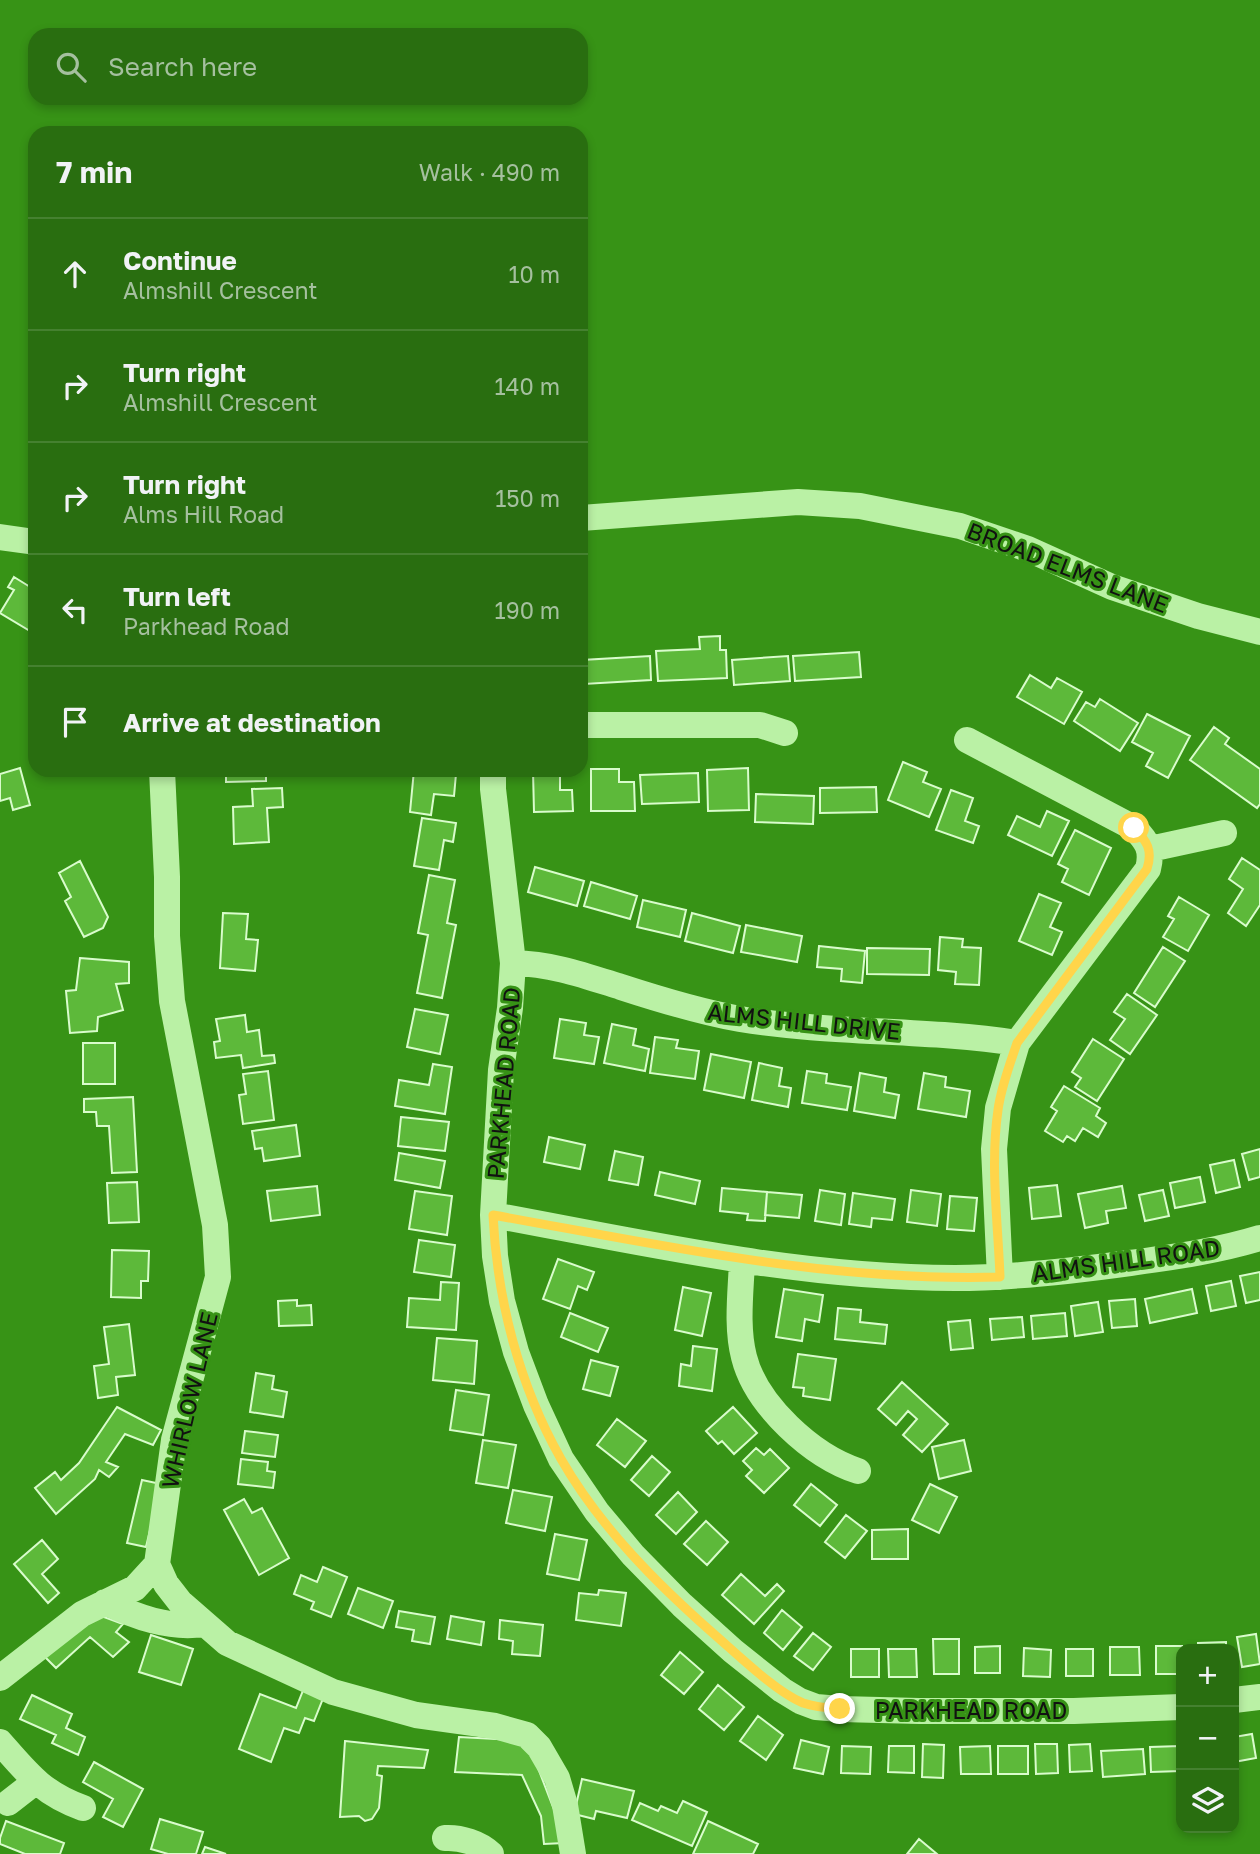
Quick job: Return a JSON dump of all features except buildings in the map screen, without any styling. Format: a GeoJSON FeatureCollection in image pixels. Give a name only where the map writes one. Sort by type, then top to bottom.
{"type":"FeatureCollection","features":[{"type":"Feature","properties":{"kind":"street","name":"BROAD ELMS LANE"},"geometry":{"type":"LineString","coordinates":[[588,517],[798,502],[860,506],[960,526],[1028,549],[1112,587],[1198,616],[1260,632]]}},
{"type":"Feature","properties":{"kind":"street"},"geometry":{"type":"LineString","coordinates":[[0,537],[28,541]]}},
{"type":"Feature","properties":{"kind":"street"},"geometry":{"type":"LineString","coordinates":[[588,725],[760,725],[785,733]]}},
{"type":"Feature","properties":{"kind":"street"},"geometry":{"type":"LineString","coordinates":[[967,740],[1134,828],[1150,849],[1147,869],[1017,1043],[998,1108],[994,1149],[1000,1277]]}},
{"type":"Feature","properties":{"kind":"street","name":"WHIRLOW LANE"},"geometry":{"type":"LineString","coordinates":[[157,1564],[174,1440],[218,1277],[215,1224],[172,1000],[167,936],[162,777]]}},
{"type":"Feature","properties":{"kind":"street","name":"PARKHEAD ROAD"},"geometry":{"type":"LineString","coordinates":[[494,777],[513,963],[501,1070],[493,1215],[495,1256],[502,1301],[516,1352],[536,1405],[561,1459],[597,1512],[633,1555],[682,1605],[782,1690],[808,1704],[840,1709],[1074,1711],[1176,1707]]}},
{"type":"Feature","properties":{"kind":"street"},"geometry":{"type":"LineString","coordinates":[[1150,849],[1224,833]]}},
{"type":"Feature","properties":{"kind":"street","name":"ALMS HILL DRIVE"},"geometry":{"type":"LineString","coordinates":[[513,963],[543,964],[682,1006],[741,1019],[815,1027],[975,1037],[1017,1043]]}},
{"type":"Feature","properties":{"kind":"street","name":"ALMS HILL ROAD"},"geometry":{"type":"LineString","coordinates":[[493,1215],[741,1260],[885,1275],[954,1278],[1091,1269],[1180,1256],[1260,1238]]}},
{"type":"Feature","properties":{"kind":"street"},"geometry":{"type":"LineString","coordinates":[[741,1260],[740,1332],[743,1356],[749,1372],[786,1426],[839,1465],[858,1471]]}},
{"type":"Feature","properties":{"kind":"street"},"geometry":{"type":"LineString","coordinates":[[0,1678],[82,1614],[135,1588],[157,1564],[166,1584],[204,1624],[227,1643],[333,1692],[416,1715],[495,1727],[527,1735],[539,1747],[557,1778],[581,1852]]}},
{"type":"Feature","properties":{"kind":"street"},"geometry":{"type":"LineString","coordinates":[[105,1602],[136,1617],[184,1627],[204,1624]]}},
{"type":"Feature","properties":{"kind":"street"},"geometry":{"type":"LineString","coordinates":[[1239,1699],[1260,1697]]}},
{"type":"Feature","properties":{"kind":"street"},"geometry":{"type":"LineString","coordinates":[[0,1742],[35,1782],[58,1799],[83,1808]]}},
{"type":"Feature","properties":{"kind":"street"},"geometry":{"type":"LineString","coordinates":[[8,1803],[35,1782]]}},
{"type":"Feature","properties":{"kind":"street"},"geometry":{"type":"LineString","coordinates":[[445,1839],[455,1838],[469,1842],[491,1854]]}},
{"type":"Feature","properties":{"kind":"route"},"geometry":{"type":"LineString","coordinates":[[840,1709],[816,1707],[800,1702],[733,1651],[682,1605],[633,1555],[597,1512],[561,1459],[536,1405],[516,1352],[502,1301],[495,1256],[493,1215],[741,1260],[811,1269],[954,1278],[1000,1277],[994,1149],[998,1108],[1008,1070],[1017,1043],[1147,869],[1150,849],[1134,828]]}}]}
